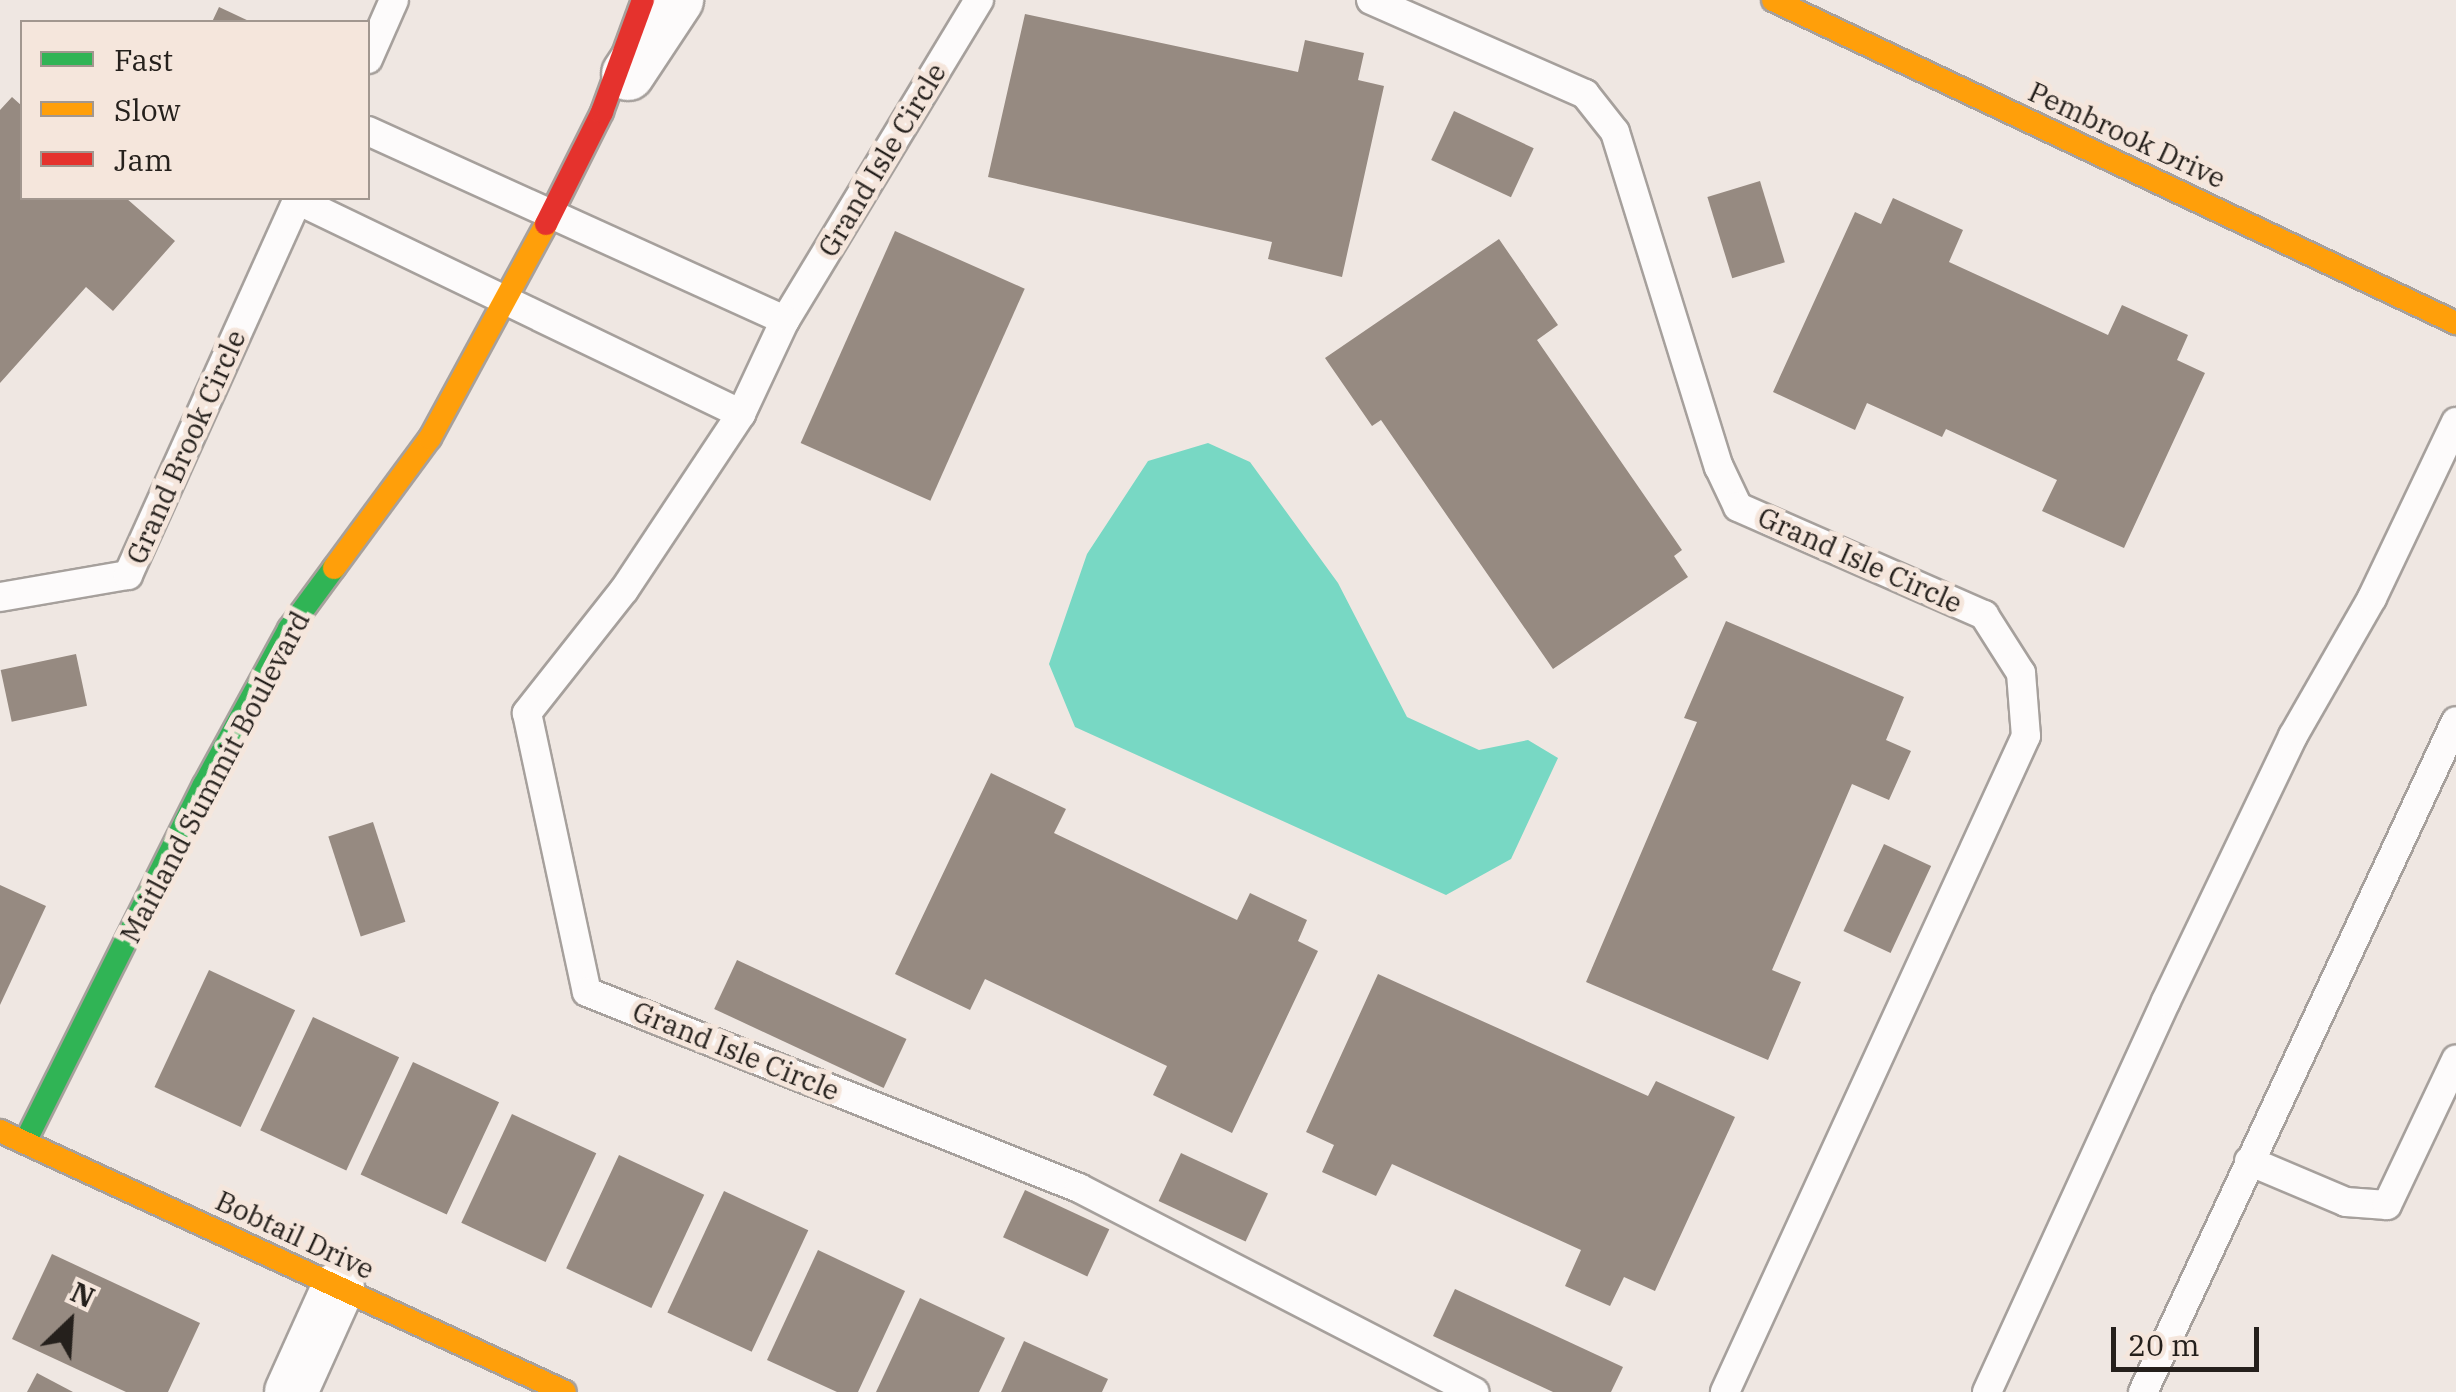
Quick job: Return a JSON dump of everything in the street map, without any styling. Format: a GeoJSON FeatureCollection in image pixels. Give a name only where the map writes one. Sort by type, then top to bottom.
{"type":"FeatureCollection","features":[{"type":"Feature","properties":{"kind":"street","name":"Maitland Summit Boulevard"},"geometry":{"type":"LineString","coordinates":[[25,1142],[204,784],[290,628],[430,438],[556,213],[602,112],[643,0]]}},
{"type":"Feature","properties":{"kind":"street","name":"Maitland Summit Boulevard"},"geometry":{"type":"LineString","coordinates":[[602,112],[677,0]]}},
{"type":"Feature","properties":{"kind":"street","name":"Pembrook Drive"},"geometry":{"type":"LineString","coordinates":[[1772,0],[2456,322]]}},
{"type":"Feature","properties":{"kind":"street","name":"Bobtail Drive"},"geometry":{"type":"LineString","coordinates":[[0,1131],[565,1392]]}},
{"type":"Feature","properties":{"kind":"street"},"geometry":{"type":"LineString","coordinates":[[291,1392],[338,1288]]}},
{"type":"Feature","properties":{"kind":"lane"},"geometry":{"type":"LineString","coordinates":[[370,54],[394,0]]}},
{"type":"Feature","properties":{"kind":"lane","name":"Grand Isle Circle"},"geometry":{"type":"LineString","coordinates":[[979,0],[784,320],[740,414],[624,590],[526,713],[587,992],[1079,1188],[1474,1392]]}},
{"type":"Feature","properties":{"kind":"lane","name":"Grand Isle Circle"},"geometry":{"type":"LineString","coordinates":[[1372,0],[1586,94],[1614,132],[1719,467],[1738,507],[1984,615],[2021,672],[2026,736],[1724,1392]]}},
{"type":"Feature","properties":{"kind":"lane"},"geometry":{"type":"LineString","coordinates":[[370,132],[556,213],[784,320]]}},
{"type":"Feature","properties":{"kind":"lane","name":"Grand Brook Circle"},"geometry":{"type":"LineString","coordinates":[[0,597],[128,575],[297,200]]}},
{"type":"Feature","properties":{"kind":"lane","name":"Grand Brook Circle"},"geometry":{"type":"LineString","coordinates":[[299,200],[506,305]]}},
{"type":"Feature","properties":{"kind":"lane"},"geometry":{"type":"LineString","coordinates":[[506,305],[740,414]]}},
{"type":"Feature","properties":{"kind":"lane"},"geometry":{"type":"LineString","coordinates":[[1987,1392],[2293,736],[2372,598],[2456,422]]}},
{"type":"Feature","properties":{"kind":"lane"},"geometry":{"type":"LineString","coordinates":[[2142,1392],[2456,721]]}},
{"type":"Feature","properties":{"kind":"lane"},"geometry":{"type":"LineString","coordinates":[[2248,1161],[2346,1202],[2387,1205],[2456,1060]]}},
{"type":"Feature","properties":{"kind":"shaded area"},"geometry":{"type":"Polygon","coordinates":[[[1208,443],[1250,462],[1338,583],[1407,717],[1479,750],[1528,740],[1558,758],[1511,859],[1446,895],[1075,727],[1049,664],[1087,554],[1148,461],[1208,443]]]}},
{"type":"Feature","properties":{"kind":"building"},"geometry":{"type":"Polygon","coordinates":[[[219,7],[247,20],[213,20],[219,7]]]}},
{"type":"Feature","properties":{"kind":"building"},"geometry":{"type":"Polygon","coordinates":[[[1025,14],[1298,72],[1305,40],[1364,53],[1358,80],[1384,86],[1342,277],[1268,259],[1272,242],[988,177],[1025,14]]]}},
{"type":"Feature","properties":{"kind":"building"},"geometry":{"type":"Polygon","coordinates":[[[12,97],[20,104],[20,200],[128,200],[175,241],[113,311],[86,287],[0,383],[0,110],[12,97]]]}},
{"type":"Feature","properties":{"kind":"building"},"geometry":{"type":"Polygon","coordinates":[[[1454,111],[1534,148],[1511,197],[1431,160],[1454,111]]]}},
{"type":"Feature","properties":{"kind":"building"},"geometry":{"type":"Polygon","coordinates":[[[1760,181],[1785,262],[1732,278],[1707,197],[1760,181]]]}},
{"type":"Feature","properties":{"kind":"building"},"geometry":{"type":"Polygon","coordinates":[[[1893,198],[1963,230],[1949,262],[2108,335],[2122,305],[2188,335],[2177,360],[2205,373],[2124,548],[2042,511],[2057,480],[1946,429],[1942,437],[1867,403],[1855,430],[1773,392],[1855,212],[1881,224],[1893,198]]]}},
{"type":"Feature","properties":{"kind":"building"},"geometry":{"type":"Polygon","coordinates":[[[895,231],[1025,289],[930,501],[801,443],[895,231]]]}},
{"type":"Feature","properties":{"kind":"building"},"geometry":{"type":"Polygon","coordinates":[[[1499,239],[1558,325],[1537,340],[1682,550],[1674,556],[1688,577],[1553,669],[1381,420],[1372,426],[1325,358],[1499,239]]]}},
{"type":"Feature","properties":{"kind":"building"},"geometry":{"type":"Polygon","coordinates":[[[1726,621],[1904,697],[1886,740],[1911,751],[1889,800],[1852,784],[1772,970],[1801,982],[1768,1060],[1586,982],[1697,722],[1684,718],[1726,621]]]}},
{"type":"Feature","properties":{"kind":"building"},"geometry":{"type":"Polygon","coordinates":[[[76,654],[87,706],[12,722],[1,670],[76,654]]]}},
{"type":"Feature","properties":{"kind":"building"},"geometry":{"type":"Polygon","coordinates":[[[991,773],[1066,809],[1054,833],[1237,920],[1250,893],[1307,920],[1298,941],[1318,951],[1232,1133],[1153,1095],[1167,1066],[985,979],[970,1010],[895,974],[991,773]]]}},
{"type":"Feature","properties":{"kind":"building"},"geometry":{"type":"Polygon","coordinates":[[[373,822],[405,922],[361,936],[328,837],[373,822]]]}},
{"type":"Feature","properties":{"kind":"building"},"geometry":{"type":"Polygon","coordinates":[[[1884,844],[1931,866],[1891,953],[1843,931],[1884,844]]]}},
{"type":"Feature","properties":{"kind":"building"},"geometry":{"type":"Polygon","coordinates":[[[0,885],[46,906],[0,1005],[0,885]]]}},
{"type":"Feature","properties":{"kind":"building"},"geometry":{"type":"Polygon","coordinates":[[[737,960],[906,1039],[884,1088],[714,1009],[737,960]]]}},
{"type":"Feature","properties":{"kind":"building"},"geometry":{"type":"Polygon","coordinates":[[[209,970],[295,1010],[241,1127],[154,1087],[209,970]]]}},
{"type":"Feature","properties":{"kind":"building"},"geometry":{"type":"Polygon","coordinates":[[[1378,974],[1648,1096],[1656,1081],[1735,1117],[1655,1291],[1624,1277],[1610,1306],[1565,1286],[1581,1250],[1392,1164],[1376,1196],[1322,1172],[1334,1145],[1306,1132],[1378,974]]]}},
{"type":"Feature","properties":{"kind":"building"},"geometry":{"type":"Polygon","coordinates":[[[313,1017],[399,1057],[346,1170],[260,1130],[313,1017]]]}},
{"type":"Feature","properties":{"kind":"building"},"geometry":{"type":"Polygon","coordinates":[[[413,1062],[499,1102],[447,1215],[361,1174],[413,1062]]]}},
{"type":"Feature","properties":{"kind":"building"},"geometry":{"type":"Polygon","coordinates":[[[512,1114],[596,1153],[546,1262],[461,1223],[512,1114]]]}},
{"type":"Feature","properties":{"kind":"building"},"geometry":{"type":"Polygon","coordinates":[[[1181,1153],[1268,1194],[1246,1242],[1159,1201],[1181,1153]]]}},
{"type":"Feature","properties":{"kind":"building"},"geometry":{"type":"Polygon","coordinates":[[[619,1155],[704,1195],[651,1308],[566,1268],[619,1155]]]}},
{"type":"Feature","properties":{"kind":"building"},"geometry":{"type":"Polygon","coordinates":[[[1025,1190],[1109,1229],[1087,1276],[1003,1237],[1025,1190]]]}},
{"type":"Feature","properties":{"kind":"building"},"geometry":{"type":"Polygon","coordinates":[[[724,1191],[808,1230],[752,1352],[667,1312],[724,1191]]]}},
{"type":"Feature","properties":{"kind":"building"},"geometry":{"type":"Polygon","coordinates":[[[818,1250],[905,1291],[858,1392],[837,1392],[767,1360],[818,1250]]]}},
{"type":"Feature","properties":{"kind":"building"},"geometry":{"type":"Polygon","coordinates":[[[52,1254],[200,1323],[168,1392],[126,1392],[12,1339],[52,1254]]]}},
{"type":"Feature","properties":{"kind":"building"},"geometry":{"type":"Polygon","coordinates":[[[1455,1289],[1623,1367],[1611,1392],[1553,1392],[1433,1336],[1455,1289]]]}},
{"type":"Feature","properties":{"kind":"building"},"geometry":{"type":"Polygon","coordinates":[[[920,1298],[1005,1338],[979,1392],[876,1392],[920,1298]]]}},
{"type":"Feature","properties":{"kind":"building"},"geometry":{"type":"Polygon","coordinates":[[[1024,1341],[1108,1379],[1102,1392],[1001,1392],[1024,1341]]]}},
{"type":"Feature","properties":{"kind":"building"},"geometry":{"type":"Polygon","coordinates":[[[37,1373],[73,1392],[27,1392],[37,1373]]]}},
{"type":"Feature","properties":{"kind":"traffic: fast"},"geometry":{"type":"LineString","coordinates":[[25,1142],[204,785],[289,629],[334,568]]}},
{"type":"Feature","properties":{"kind":"traffic: slow"},"geometry":{"type":"LineString","coordinates":[[1773,0],[2456,323]]}},
{"type":"Feature","properties":{"kind":"traffic: slow"},"geometry":{"type":"LineString","coordinates":[[334,568],[430,438],[546,224]]}},
{"type":"Feature","properties":{"kind":"traffic: slow"},"geometry":{"type":"LineString","coordinates":[[0,1131],[565,1392]]}},
{"type":"Feature","properties":{"kind":"traffic: jam"},"geometry":{"type":"LineString","coordinates":[[546,224],[602,112],[643,0]]}}]}
